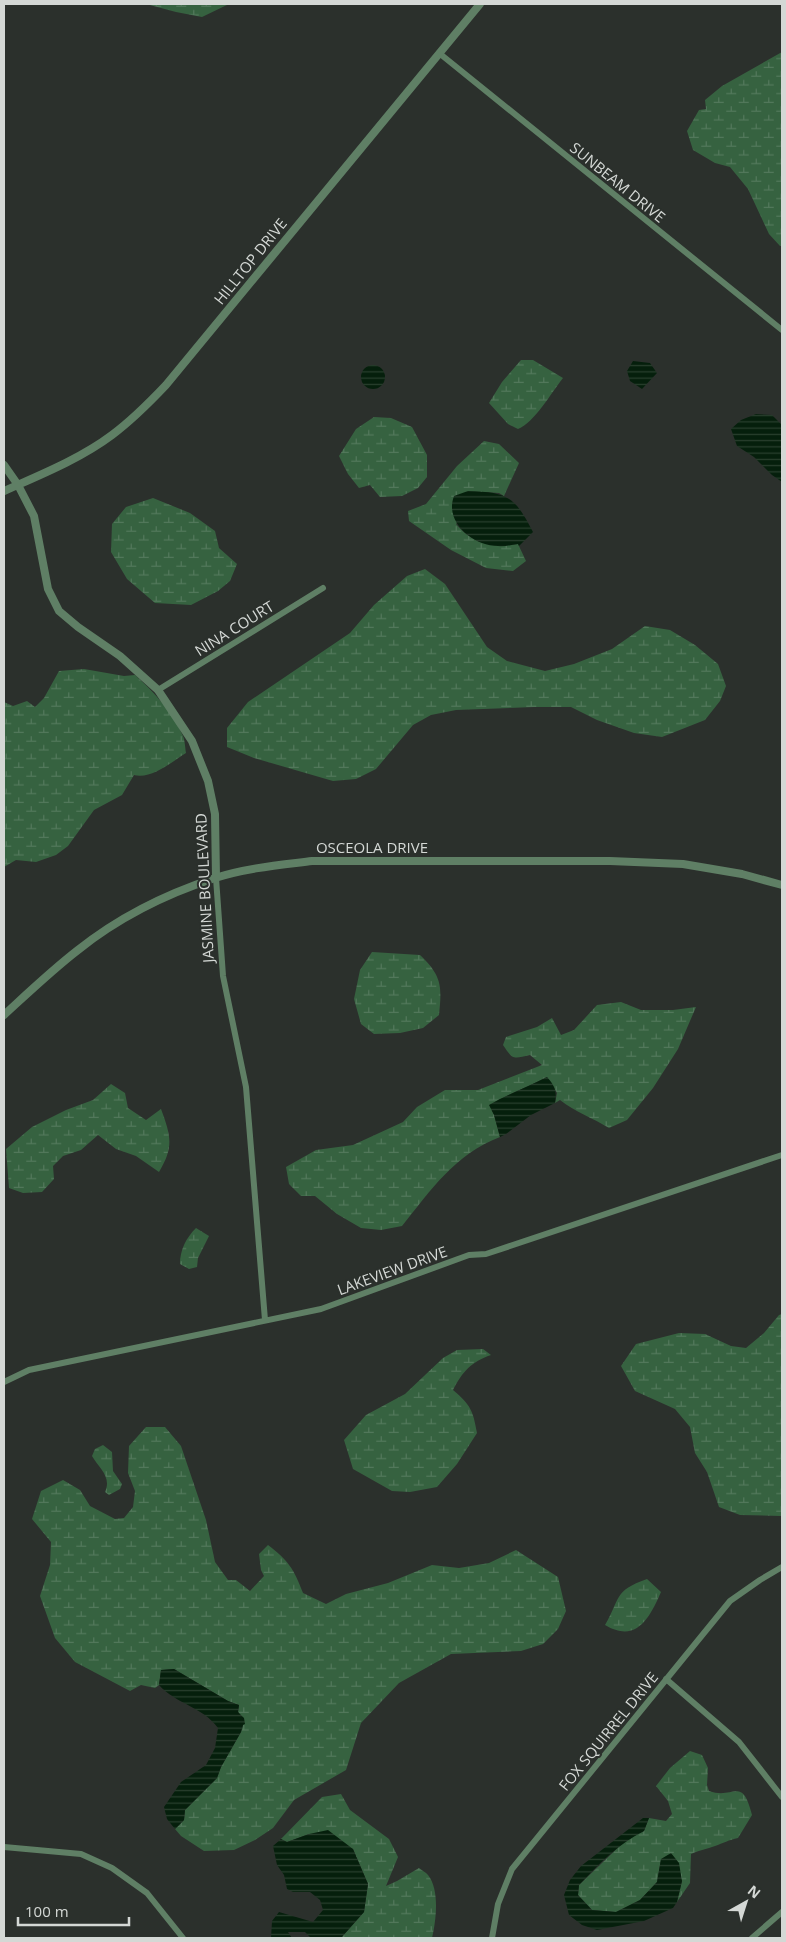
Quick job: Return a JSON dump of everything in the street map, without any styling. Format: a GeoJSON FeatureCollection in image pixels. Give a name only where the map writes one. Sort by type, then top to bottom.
{"type":"FeatureCollection","features":[{"type":"Feature","properties":{"kind":"street","name":"HILLTOP DRIVE"},"geometry":{"type":"LineString","coordinates":[[4,491],[79,455],[112,435],[166,385],[480,4]]}},
{"type":"Feature","properties":{"kind":"street","name":"SUNBEAM DRIVE"},"geometry":{"type":"LineString","coordinates":[[439,53],[782,330]]}},
{"type":"Feature","properties":{"kind":"street","name":"JASMINE BOULEVARD"},"geometry":{"type":"LineString","coordinates":[[4,464],[18,485],[34,516],[48,588],[59,611],[78,627],[120,656],[158,690],[192,741],[208,781],[215,814],[216,878],[223,976],[246,1087],[265,1320]]}},
{"type":"Feature","properties":{"kind":"street","name":"NINA COURT"},"geometry":{"type":"LineString","coordinates":[[158,690],[322,588]]}},
{"type":"Feature","properties":{"kind":"street","name":"OSCEOLA DRIVE"},"geometry":{"type":"LineString","coordinates":[[4,1015],[78,949],[118,922],[160,900],[216,878],[264,868],[312,861],[610,861],[683,864],[742,874],[782,886]]}},
{"type":"Feature","properties":{"kind":"street","name":"LAKEVIEW DRIVE"},"geometry":{"type":"LineString","coordinates":[[4,1382],[28,1370],[321,1309],[469,1255],[486,1254],[782,1155]]}},
{"type":"Feature","properties":{"kind":"street","name":"FOX SQUIRREL DRIVE"},"geometry":{"type":"LineString","coordinates":[[492,1938],[498,1904],[512,1870],[730,1601],[782,1567]]}},
{"type":"Feature","properties":{"kind":"street"},"geometry":{"type":"LineString","coordinates":[[666,1679],[738,1742],[782,1797]]}},
{"type":"Feature","properties":{"kind":"street"},"geometry":{"type":"LineString","coordinates":[[4,1847],[81,1854],[112,1868],[146,1894],[183,1938]]}},
{"type":"Feature","properties":{"kind":"street"},"geometry":{"type":"LineString","coordinates":[[752,1938],[782,1912]]}},
{"type":"Feature","properties":{"kind":"green space"},"geometry":{"type":"Polygon","coordinates":[[[146,4],[229,4],[202,17],[146,4]]]}},
{"type":"Feature","properties":{"kind":"green space"},"geometry":{"type":"Polygon","coordinates":[[[782,52],[782,246],[780,246],[769,234],[748,189],[730,167],[715,163],[693,150],[687,131],[699,110],[706,109],[705,100],[722,86],[782,52]]]}},
{"type":"Feature","properties":{"kind":"green space"},"geometry":{"type":"Polygon","coordinates":[[[521,360],[533,360],[563,378],[537,414],[518,429],[508,424],[489,403],[502,382],[521,360]]]}},
{"type":"Feature","properties":{"kind":"green space"},"geometry":{"type":"Polygon","coordinates":[[[374,417],[391,418],[412,427],[427,455],[427,477],[418,488],[402,496],[380,497],[370,485],[359,488],[348,474],[339,456],[356,429],[374,417]]]}},
{"type":"Feature","properties":{"kind":"green space"},"geometry":{"type":"Polygon","coordinates":[[[484,441],[499,444],[519,463],[504,496],[499,493],[484,492],[456,524],[470,536],[484,543],[492,545],[518,544],[526,561],[513,571],[486,568],[451,550],[409,521],[408,511],[426,504],[457,466],[484,441]]]}},
{"type":"Feature","properties":{"kind":"green space"},"geometry":{"type":"Polygon","coordinates":[[[153,498],[190,513],[215,531],[219,548],[237,564],[230,581],[218,591],[191,605],[155,603],[127,579],[111,552],[112,524],[126,507],[153,498]]]}},
{"type":"Feature","properties":{"kind":"green space"},"geometry":{"type":"Polygon","coordinates":[[[425,569],[445,584],[487,647],[507,661],[545,671],[574,664],[612,649],[645,626],[670,630],[695,645],[718,664],[726,686],[720,701],[705,720],[662,737],[634,733],[597,720],[571,707],[456,710],[431,715],[413,725],[376,769],[356,779],[333,781],[254,758],[227,747],[227,728],[248,702],[350,633],[374,605],[407,576],[425,569]]]}},
{"type":"Feature","properties":{"kind":"green space"},"geometry":{"type":"Polygon","coordinates":[[[84,669],[124,676],[135,675],[173,717],[183,736],[186,753],[168,765],[147,775],[134,775],[122,795],[94,810],[68,846],[56,855],[36,862],[16,860],[4,867],[4,702],[13,706],[27,701],[35,707],[44,698],[59,671],[84,669]]]}},
{"type":"Feature","properties":{"kind":"green space"},"geometry":{"type":"Polygon","coordinates":[[[372,952],[420,955],[433,969],[439,982],[439,1015],[423,1028],[400,1033],[374,1034],[361,1024],[354,999],[360,970],[372,952]]]}},
{"type":"Feature","properties":{"kind":"green space"},"geometry":{"type":"Polygon","coordinates":[[[621,1002],[641,1010],[673,1010],[696,1007],[678,1049],[653,1088],[627,1120],[609,1128],[560,1100],[555,1103],[557,1093],[547,1077],[490,1105],[500,1137],[484,1144],[457,1163],[445,1174],[402,1226],[381,1230],[361,1228],[337,1214],[315,1196],[301,1196],[289,1184],[286,1167],[316,1150],[353,1145],[403,1122],[417,1107],[445,1090],[478,1090],[542,1065],[530,1055],[517,1058],[511,1056],[503,1045],[506,1037],[537,1027],[552,1018],[561,1035],[574,1030],[597,1005],[621,1002]]]}},
{"type":"Feature","properties":{"kind":"green space"},"geometry":{"type":"Polygon","coordinates":[[[111,1084],[125,1093],[128,1108],[146,1120],[161,1109],[169,1134],[169,1148],[159,1172],[136,1156],[116,1149],[98,1135],[81,1150],[63,1156],[53,1166],[54,1179],[42,1192],[23,1193],[9,1188],[6,1149],[32,1127],[66,1110],[93,1100],[111,1084]]]}},
{"type":"Feature","properties":{"kind":"green space"},"geometry":{"type":"Polygon","coordinates":[[[196,1228],[209,1236],[198,1258],[197,1267],[189,1269],[180,1264],[181,1254],[189,1236],[196,1228]]]}},
{"type":"Feature","properties":{"kind":"green space"},"geometry":{"type":"Polygon","coordinates":[[[782,1314],[782,1516],[740,1515],[719,1507],[707,1472],[695,1453],[690,1427],[675,1409],[635,1391],[621,1366],[636,1344],[679,1333],[705,1334],[731,1346],[746,1348],[782,1314]]]}},
{"type":"Feature","properties":{"kind":"green space"},"geometry":{"type":"Polygon","coordinates":[[[483,1349],[491,1355],[468,1368],[453,1390],[464,1400],[470,1409],[477,1433],[457,1464],[437,1487],[410,1492],[392,1491],[353,1469],[344,1440],[366,1415],[405,1394],[443,1358],[457,1350],[483,1349]]]}},
{"type":"Feature","properties":{"kind":"green space"},"geometry":{"type":"Polygon","coordinates":[[[146,1427],[165,1427],[181,1446],[206,1520],[215,1562],[228,1580],[236,1580],[250,1591],[264,1576],[261,1570],[259,1554],[268,1545],[281,1555],[290,1566],[297,1577],[303,1593],[326,1604],[346,1594],[388,1583],[432,1565],[459,1568],[489,1563],[516,1550],[558,1577],[566,1611],[558,1629],[543,1644],[521,1651],[451,1654],[399,1683],[361,1723],[346,1770],[294,1800],[273,1828],[255,1840],[234,1850],[204,1851],[181,1836],[175,1829],[184,1820],[185,1810],[217,1778],[221,1767],[241,1732],[243,1725],[238,1712],[239,1705],[228,1701],[174,1669],[161,1670],[159,1685],[155,1688],[141,1685],[130,1691],[75,1662],[55,1638],[40,1596],[50,1565],[51,1542],[32,1519],[41,1491],[63,1480],[80,1490],[90,1506],[115,1519],[124,1518],[133,1507],[135,1491],[128,1473],[129,1446],[146,1427]]]}},
{"type":"Feature","properties":{"kind":"green space"},"geometry":{"type":"Polygon","coordinates":[[[103,1445],[112,1452],[113,1471],[122,1484],[120,1489],[109,1495],[105,1492],[107,1487],[106,1477],[92,1456],[95,1449],[103,1445]]]}},
{"type":"Feature","properties":{"kind":"green space"},"geometry":{"type":"Polygon","coordinates":[[[647,1579],[661,1592],[652,1610],[641,1625],[634,1630],[626,1631],[616,1630],[605,1625],[619,1596],[628,1587],[647,1579]]]}},
{"type":"Feature","properties":{"kind":"green space"},"geometry":{"type":"Polygon","coordinates":[[[690,1751],[702,1755],[708,1768],[707,1785],[709,1791],[725,1793],[736,1791],[741,1792],[745,1796],[752,1815],[738,1838],[691,1854],[690,1883],[677,1902],[682,1881],[661,1859],[657,1882],[640,1900],[616,1912],[592,1910],[578,1895],[579,1885],[627,1839],[644,1831],[649,1818],[666,1821],[672,1814],[668,1801],[656,1786],[670,1768],[690,1751]]]}},
{"type":"Feature","properties":{"kind":"green space"},"geometry":{"type":"Polygon","coordinates":[[[341,1794],[350,1810],[389,1839],[398,1857],[386,1886],[419,1868],[432,1881],[436,1897],[436,1915],[432,1938],[341,1938],[364,1912],[368,1884],[353,1849],[309,1834],[287,1842],[281,1839],[322,1797],[341,1794]]]}},
{"type":"Feature","properties":{"kind":"shaded area"},"geometry":{"type":"Polygon","coordinates":[[[633,361],[650,363],[657,373],[642,389],[630,381],[627,371],[633,361]]]}},
{"type":"Feature","properties":{"kind":"shaded area"},"geometry":{"type":"Polygon","coordinates":[[[373,365],[382,368],[385,377],[382,386],[373,389],[364,386],[361,377],[364,368],[373,365]]]}},
{"type":"Feature","properties":{"kind":"shaded area"},"geometry":{"type":"Polygon","coordinates":[[[756,414],[772,415],[782,425],[782,482],[754,457],[737,446],[731,429],[741,420],[756,414]]]}},
{"type":"Feature","properties":{"kind":"shaded area"},"geometry":{"type":"Polygon","coordinates":[[[468,491],[492,493],[509,499],[521,511],[533,532],[519,546],[518,544],[489,545],[470,537],[457,523],[453,515],[452,506],[454,496],[468,491]]]}},
{"type":"Feature","properties":{"kind":"shaded area"},"geometry":{"type":"Polygon","coordinates":[[[547,1077],[555,1089],[555,1103],[531,1115],[500,1137],[489,1105],[547,1077]]]}},
{"type":"Feature","properties":{"kind":"shaded area"},"geometry":{"type":"Polygon","coordinates":[[[174,1669],[228,1701],[239,1705],[238,1712],[244,1718],[245,1724],[221,1767],[217,1778],[185,1810],[184,1820],[175,1829],[167,1819],[164,1807],[181,1782],[206,1765],[215,1748],[218,1728],[205,1715],[173,1697],[159,1685],[161,1670],[174,1669]]]}},
{"type":"Feature","properties":{"kind":"shaded area"},"geometry":{"type":"Polygon","coordinates":[[[643,1818],[649,1818],[644,1831],[617,1848],[602,1862],[579,1885],[578,1895],[592,1910],[616,1912],[640,1900],[657,1882],[661,1859],[671,1853],[679,1863],[682,1881],[677,1902],[673,1908],[644,1921],[597,1930],[582,1925],[569,1915],[564,1895],[570,1880],[581,1866],[643,1818]]]}},
{"type":"Feature","properties":{"kind":"shaded area"},"geometry":{"type":"Polygon","coordinates":[[[328,1830],[353,1849],[368,1884],[364,1912],[341,1938],[311,1938],[305,1932],[288,1932],[292,1938],[271,1938],[272,1921],[279,1912],[313,1922],[323,1910],[320,1900],[310,1892],[293,1892],[287,1889],[284,1875],[277,1865],[273,1846],[281,1839],[287,1842],[328,1830]]]}}]}
